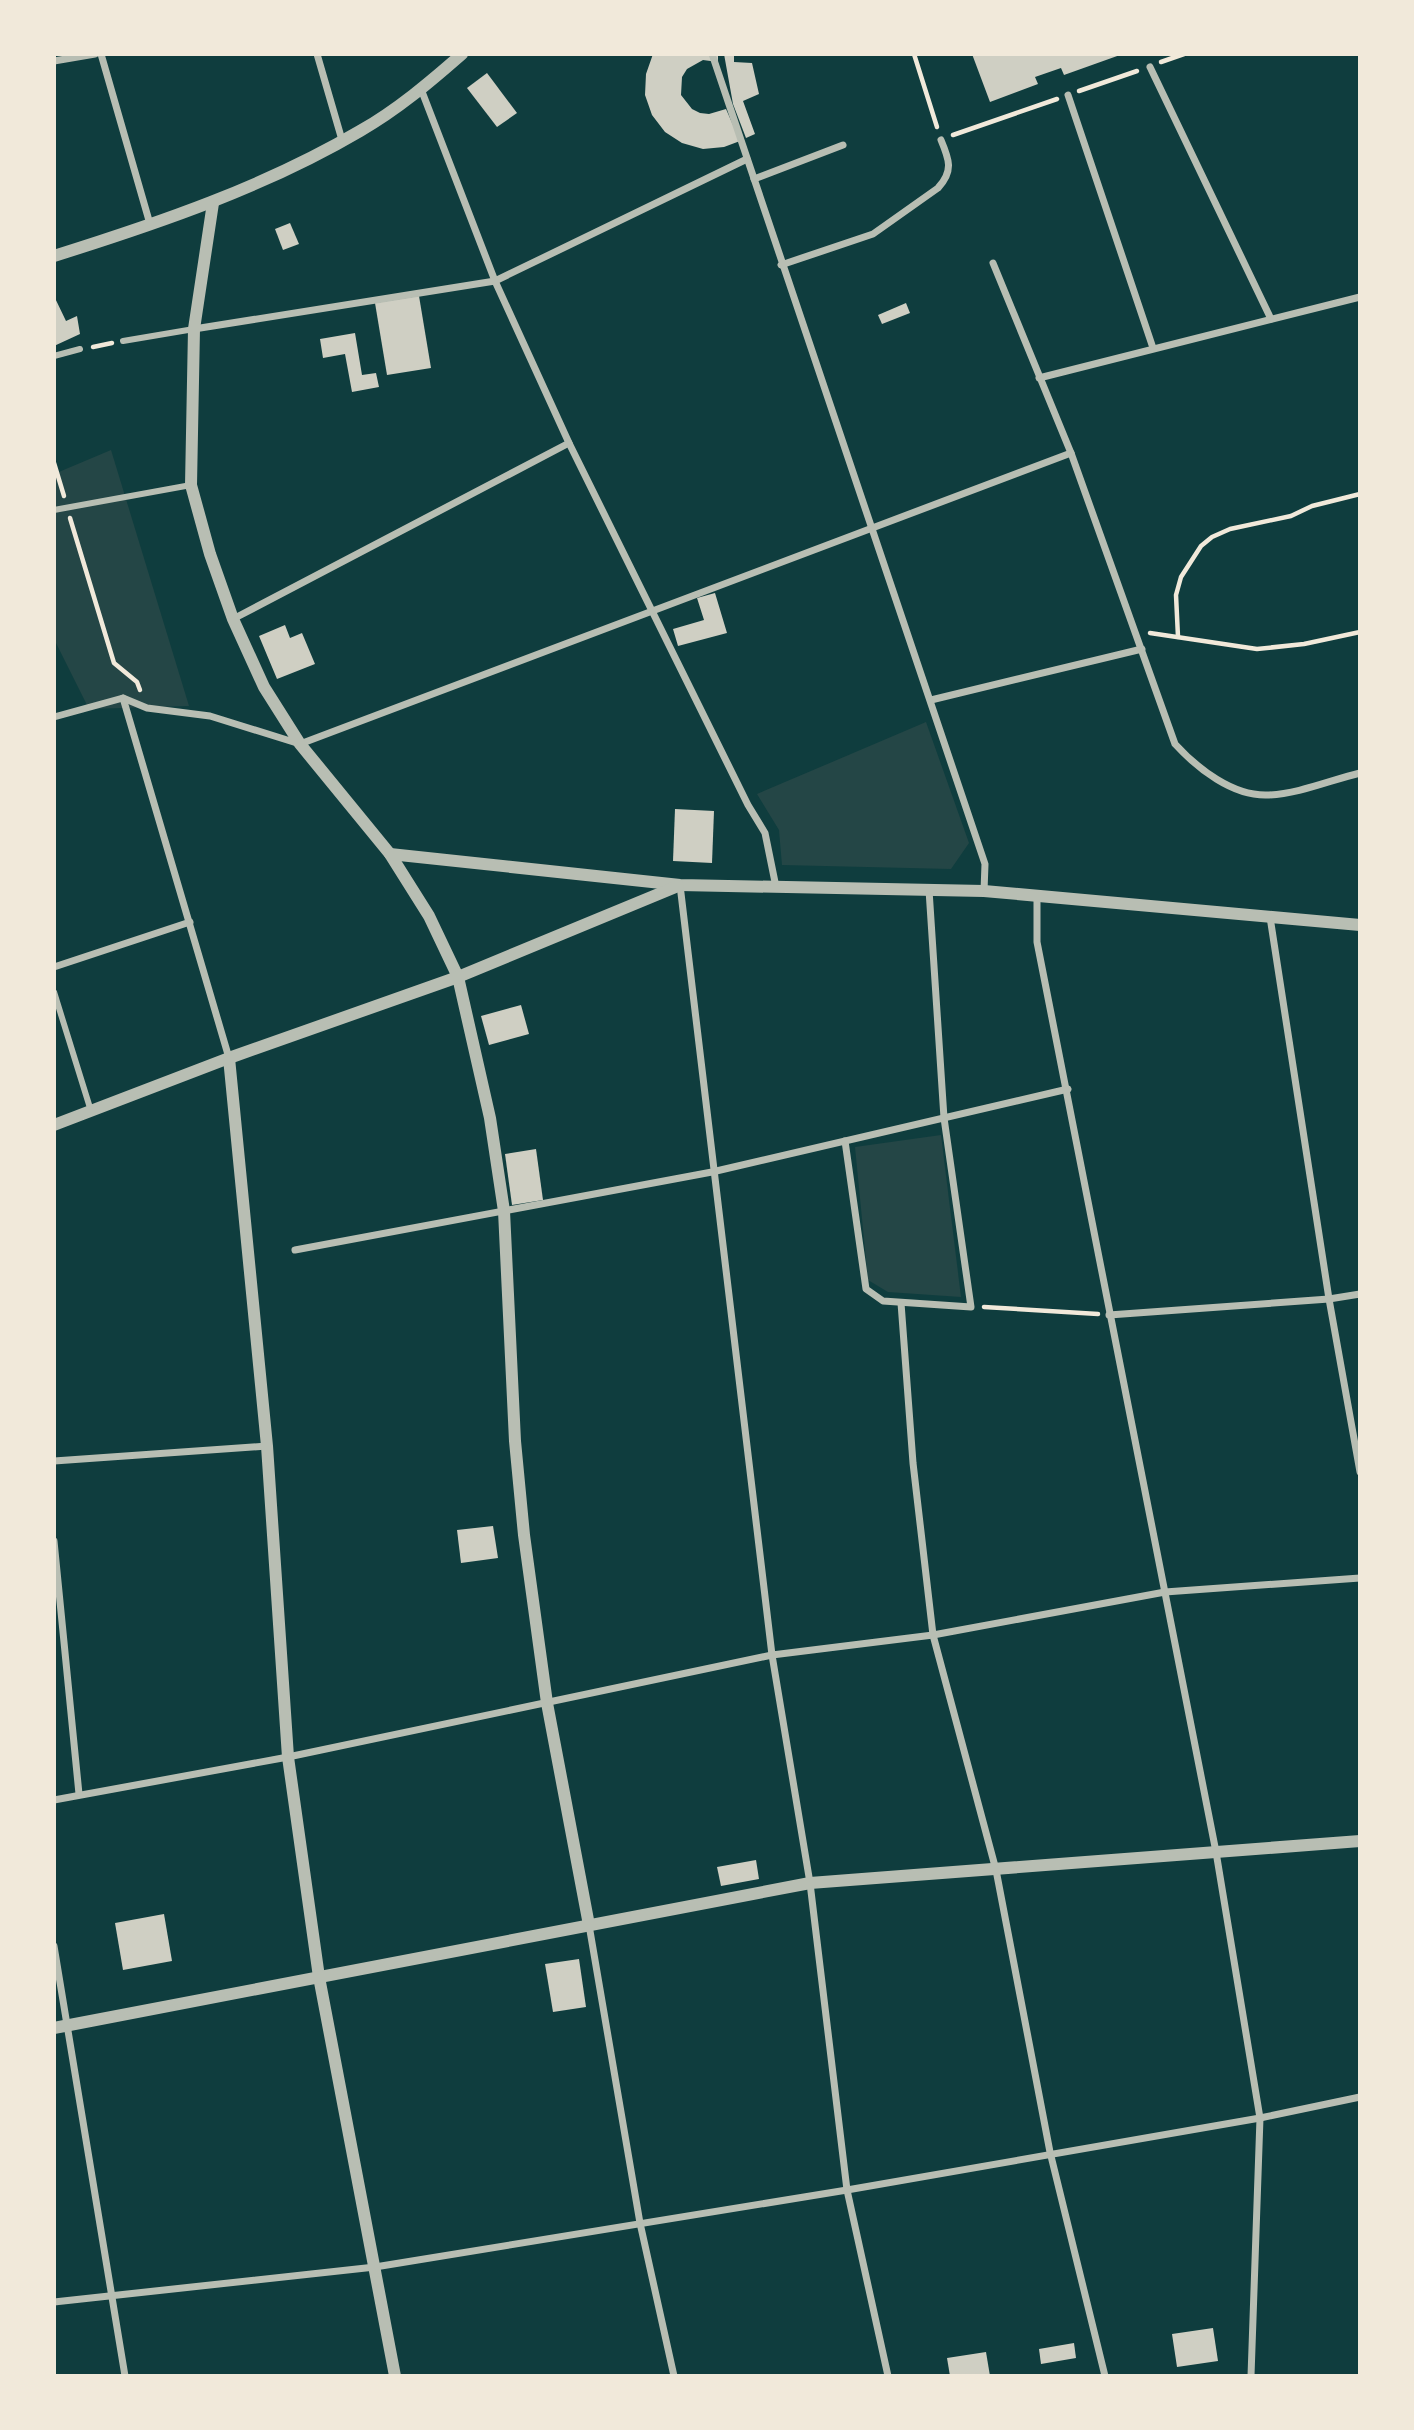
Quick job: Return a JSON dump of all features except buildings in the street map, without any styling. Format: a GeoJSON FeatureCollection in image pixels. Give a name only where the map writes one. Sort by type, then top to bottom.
{"type":"FeatureCollection","features":[{"type":"Feature","properties":{"kind":"street"},"geometry":{"type":"LineString","coordinates":[[54,61],[95,54]]}},
{"type":"Feature","properties":{"kind":"street"},"geometry":{"type":"LineString","coordinates":[[101,54],[149,224]]}},
{"type":"Feature","properties":{"kind":"street"},"geometry":{"type":"LineString","coordinates":[[317,54],[342,141]]}},
{"type":"Feature","properties":{"kind":"street"},"geometry":{"type":"LineString","coordinates":[[54,256],[213,203],[342,141],[421,89],[463,54]]}},
{"type":"Feature","properties":{"kind":"street"},"geometry":{"type":"LineString","coordinates":[[712,54],[985,864],[984,891]]}},
{"type":"Feature","properties":{"kind":"street"},"geometry":{"type":"LineString","coordinates":[[1150,66],[1271,319]]}},
{"type":"Feature","properties":{"kind":"street"},"geometry":{"type":"LineString","coordinates":[[421,89],[495,281],[569,443],[765,833],[776,887]]}},
{"type":"Feature","properties":{"kind":"street"},"geometry":{"type":"LineString","coordinates":[[1068,96],[1153,348]]}},
{"type":"Feature","properties":{"kind":"street"},"geometry":{"type":"LineString","coordinates":[[781,265],[873,234],[938,188],[946,179],[951,164],[942,140]]}},
{"type":"Feature","properties":{"kind":"street"},"geometry":{"type":"LineString","coordinates":[[754,180],[843,145]]}},
{"type":"Feature","properties":{"kind":"street"},"geometry":{"type":"LineString","coordinates":[[123,341],[495,281],[747,159]]}},
{"type":"Feature","properties":{"kind":"street"},"geometry":{"type":"LineString","coordinates":[[213,203],[194,329],[191,485],[210,554],[233,619],[264,687],[300,744],[390,854],[429,916],[458,977],[490,1118],[504,1212],[515,1441],[547,1703],[640,2223],[674,2376]]}},
{"type":"Feature","properties":{"kind":"street"},"geometry":{"type":"LineString","coordinates":[[993,263],[1071,453],[1175,744],[1196,767],[1248,792],[1269,796],[1360,774]]}},
{"type":"Feature","properties":{"kind":"street"},"geometry":{"type":"LineString","coordinates":[[1039,378],[1360,298]]}},
{"type":"Feature","properties":{"kind":"street"},"geometry":{"type":"LineString","coordinates":[[54,356],[80,349]]}},
{"type":"Feature","properties":{"kind":"street"},"geometry":{"type":"LineString","coordinates":[[233,619],[569,443]]}},
{"type":"Feature","properties":{"kind":"street"},"geometry":{"type":"LineString","coordinates":[[54,717],[123,698],[147,708],[210,716],[300,744],[1071,453]]}},
{"type":"Feature","properties":{"kind":"street"},"geometry":{"type":"LineString","coordinates":[[54,510],[191,485]]}},
{"type":"Feature","properties":{"kind":"street"},"geometry":{"type":"LineString","coordinates":[[931,700],[1142,649]]}},
{"type":"Feature","properties":{"kind":"street"},"geometry":{"type":"LineString","coordinates":[[123,698],[229,1058],[267,1447],[288,1757],[319,1977],[395,2376]]}},
{"type":"Feature","properties":{"kind":"street"},"geometry":{"type":"LineString","coordinates":[[390,854],[680,885],[984,891],[1360,925]]}},
{"type":"Feature","properties":{"kind":"street"},"geometry":{"type":"LineString","coordinates":[[54,1125],[229,1058],[458,977],[680,885]]}},
{"type":"Feature","properties":{"kind":"street"},"geometry":{"type":"LineString","coordinates":[[680,885],[712,1172],[772,1655],[810,1883],[846,2190],[888,2376]]}},
{"type":"Feature","properties":{"kind":"street"},"geometry":{"type":"LineString","coordinates":[[845,1141],[866,1289],[883,1301],[971,1307],[944,1118],[929,890]]}},
{"type":"Feature","properties":{"kind":"street"},"geometry":{"type":"LineString","coordinates":[[1037,896],[1037,942],[1216,1852],[1260,2118],[1251,2376]]}},
{"type":"Feature","properties":{"kind":"street"},"geometry":{"type":"LineString","coordinates":[[1270,917],[1329,1299],[1360,1472]]}},
{"type":"Feature","properties":{"kind":"street"},"geometry":{"type":"LineString","coordinates":[[54,967],[190,922]]}},
{"type":"Feature","properties":{"kind":"street"},"geometry":{"type":"LineString","coordinates":[[54,992],[91,1111]]}},
{"type":"Feature","properties":{"kind":"street"},"geometry":{"type":"LineString","coordinates":[[295,1250],[712,1172],[1068,1089]]}},
{"type":"Feature","properties":{"kind":"street"},"geometry":{"type":"LineString","coordinates":[[1109,1315],[1329,1299],[1360,1294]]}},
{"type":"Feature","properties":{"kind":"street"},"geometry":{"type":"LineString","coordinates":[[901,1303],[913,1463],[933,1635],[996,1870],[1051,2152],[1105,2376]]}},
{"type":"Feature","properties":{"kind":"street"},"geometry":{"type":"LineString","coordinates":[[54,1461],[267,1447]]}},
{"type":"Feature","properties":{"kind":"street"},"geometry":{"type":"LineString","coordinates":[[54,1541],[79,1794]]}},
{"type":"Feature","properties":{"kind":"street"},"geometry":{"type":"LineString","coordinates":[[54,1800],[288,1757],[772,1655],[933,1635],[1165,1592],[1360,1578]]}},
{"type":"Feature","properties":{"kind":"street"},"geometry":{"type":"LineString","coordinates":[[61,2027],[810,1883],[1360,1841]]}},
{"type":"Feature","properties":{"kind":"street"},"geometry":{"type":"LineString","coordinates":[[54,1946],[61,2027],[125,2376]]}},
{"type":"Feature","properties":{"kind":"street"},"geometry":{"type":"LineString","coordinates":[[54,2302],[112,2298],[375,2267],[846,2190],[1051,2152],[1260,2118],[1360,2097]]}},
{"type":"Feature","properties":{"kind":"path"},"geometry":{"type":"LineString","coordinates":[[914,54],[942,140]]}},
{"type":"Feature","properties":{"kind":"path"},"geometry":{"type":"LineString","coordinates":[[80,349],[123,341]]}},
{"type":"Feature","properties":{"kind":"path"},"geometry":{"type":"LineString","coordinates":[[54,463],[114,663],[137,682],[147,708]]}},
{"type":"Feature","properties":{"kind":"path"},"geometry":{"type":"LineString","coordinates":[[1178,637],[1176,595],[1181,578],[1201,546],[1212,537],[1230,529],[1291,516],[1312,506],[1360,494]]}},
{"type":"Feature","properties":{"kind":"path"},"geometry":{"type":"LineString","coordinates":[[1136,632],[1257,649],[1304,645],[1360,632]]}},
{"type":"Feature","properties":{"kind":"path"},"geometry":{"type":"LineString","coordinates":[[971,1307],[1109,1315]]}},
{"type":"Feature","properties":{"kind":"shaded area"},"geometry":{"type":"Polygon","coordinates":[[[111,450],[189,706],[89,709],[54,639],[54,474],[111,450]]]}},
{"type":"Feature","properties":{"kind":"shaded area"},"geometry":{"type":"Polygon","coordinates":[[[926,722],[969,843],[951,869],[782,865],[779,830],[757,794],[926,722]]]}},
{"type":"Feature","properties":{"kind":"shaded area"},"geometry":{"type":"Polygon","coordinates":[[[941,1135],[961,1297],[888,1292],[868,1280],[855,1147],[941,1135]]]}}]}
